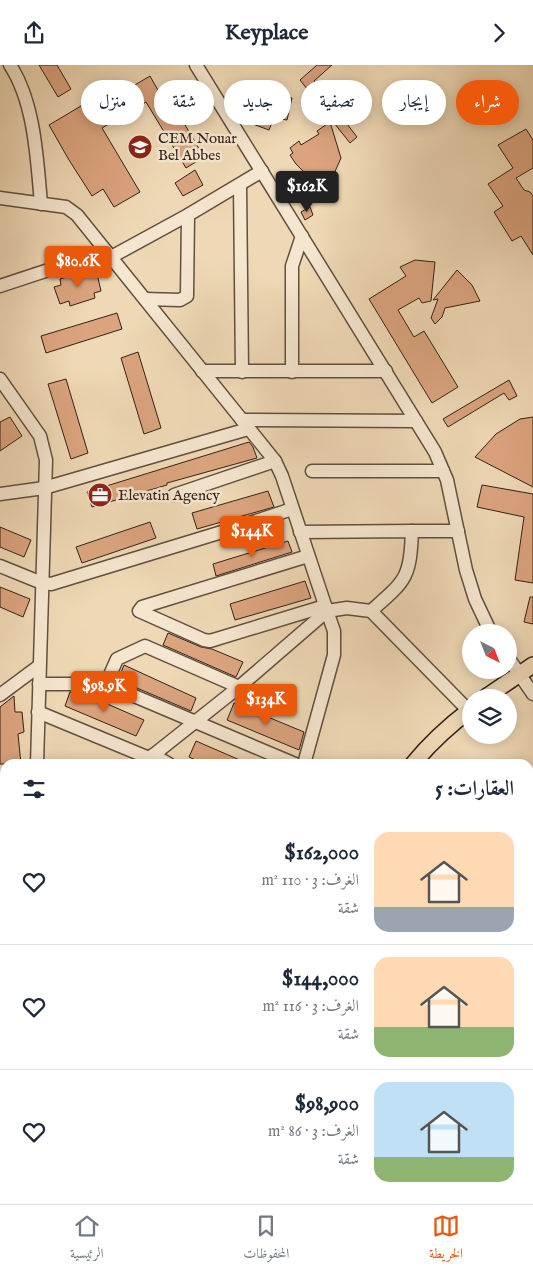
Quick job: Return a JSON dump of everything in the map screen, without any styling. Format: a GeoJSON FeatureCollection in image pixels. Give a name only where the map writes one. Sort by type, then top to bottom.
{"type":"FeatureCollection","features":[{"type":"Feature","properties":{"kind":"main road"},"geometry":{"type":"LineString","coordinates":[[498,689],[529,668]]}},
{"type":"Feature","properties":{"kind":"main road"},"geometry":{"type":"LineString","coordinates":[[417,759],[443,732],[462,717]]}},
{"type":"Feature","properties":{"kind":"street"},"geometry":{"type":"LineString","coordinates":[[10,65],[23,89],[35,145],[41,204]]}},
{"type":"Feature","properties":{"kind":"street"},"geometry":{"type":"LineString","coordinates":[[196,65],[302,236],[304,250],[386,371],[436,452],[447,480],[466,570],[475,599],[487,624]]}},
{"type":"Feature","properties":{"kind":"street"},"geometry":{"type":"LineString","coordinates":[[0,286],[108,254],[188,215],[262,171]]}},
{"type":"Feature","properties":{"kind":"street"},"geometry":{"type":"LineString","coordinates":[[240,185],[242,371]]}},
{"type":"Feature","properties":{"kind":"street"},"geometry":{"type":"LineString","coordinates":[[0,197],[71,209],[275,461],[282,476],[334,631],[334,655],[305,759]]}},
{"type":"Feature","properties":{"kind":"street"},"geometry":{"type":"LineString","coordinates":[[144,299],[180,300],[187,296],[188,215]]}},
{"type":"Feature","properties":{"kind":"street"},"geometry":{"type":"LineString","coordinates":[[292,371],[292,266],[304,250]]}},
{"type":"Feature","properties":{"kind":"street"},"geometry":{"type":"LineString","coordinates":[[202,371],[386,371]]}},
{"type":"Feature","properties":{"kind":"street"},"geometry":{"type":"LineString","coordinates":[[0,379],[40,436],[46,461],[36,759]]}},
{"type":"Feature","properties":{"kind":"street"},"geometry":{"type":"LineString","coordinates":[[0,494],[44,488],[245,425],[416,421]]}},
{"type":"Feature","properties":{"kind":"street"},"geometry":{"type":"LineString","coordinates":[[174,495],[245,473],[275,461]]}},
{"type":"Feature","properties":{"kind":"street"},"geometry":{"type":"LineString","coordinates":[[312,471],[443,471]]}},
{"type":"Feature","properties":{"kind":"street"},"geometry":{"type":"LineString","coordinates":[[0,566],[42,583],[51,584],[292,509]]}},
{"type":"Feature","properties":{"kind":"street"},"geometry":{"type":"LineString","coordinates":[[371,611],[398,587],[406,576],[410,561],[412,531]]}},
{"type":"Feature","properties":{"kind":"street"},"geometry":{"type":"LineString","coordinates":[[300,532],[458,531]]}},
{"type":"Feature","properties":{"kind":"street"},"geometry":{"type":"LineString","coordinates":[[308,556],[142,607],[139,611],[204,641],[210,641],[326,608],[371,611],[462,702]]}},
{"type":"Feature","properties":{"kind":"street"},"geometry":{"type":"LineString","coordinates":[[38,711],[148,759],[239,687],[326,608]]}},
{"type":"Feature","properties":{"kind":"street"},"geometry":{"type":"LineString","coordinates":[[106,684],[117,659],[145,646],[239,687]]}},
{"type":"Feature","properties":{"kind":"street"},"geometry":{"type":"LineString","coordinates":[[0,695],[39,666]]}},
{"type":"Feature","properties":{"kind":"street"},"geometry":{"type":"LineString","coordinates":[[529,668],[533,694]]}},
{"type":"Feature","properties":{"kind":"street"},"geometry":{"type":"LineString","coordinates":[[39,685],[106,684],[283,759]]}},
{"type":"Feature","properties":{"kind":"building"},"geometry":{"type":"Polygon","coordinates":[[[39,65],[57,65],[71,89],[58,97],[39,65]]]}},
{"type":"Feature","properties":{"kind":"building"},"geometry":{"type":"Polygon","coordinates":[[[317,65],[332,65],[315,80],[300,80],[317,65]]]}},
{"type":"Feature","properties":{"kind":"building"},"geometry":{"type":"Polygon","coordinates":[[[150,76],[154,83],[154,115],[146,102],[144,103],[143,80],[150,76]]]}},
{"type":"Feature","properties":{"kind":"building"},"geometry":{"type":"Polygon","coordinates":[[[81,106],[81,125],[107,125],[102,128],[140,192],[114,207],[103,189],[92,196],[49,125],[81,106]]]}},
{"type":"Feature","properties":{"kind":"building"},"geometry":{"type":"Polygon","coordinates":[[[160,125],[185,125],[204,157],[186,168],[160,125]]]}},
{"type":"Feature","properties":{"kind":"building"},"geometry":{"type":"Polygon","coordinates":[[[255,125],[271,125],[269,130],[255,125]]]}},
{"type":"Feature","properties":{"kind":"building"},"geometry":{"type":"Polygon","coordinates":[[[326,125],[331,125],[341,158],[333,176],[322,180],[306,174],[290,155],[293,153],[290,148],[299,141],[301,145],[319,134],[317,131],[326,125]]]}},
{"type":"Feature","properties":{"kind":"building"},"geometry":{"type":"Polygon","coordinates":[[[336,125],[348,125],[357,137],[350,143],[336,125]]]}},
{"type":"Feature","properties":{"kind":"building"},"geometry":{"type":"Polygon","coordinates":[[[526,129],[533,140],[533,168],[516,178],[524,190],[530,192],[533,196],[533,255],[521,236],[512,241],[494,212],[503,206],[488,184],[513,168],[498,145],[526,129]]]}},
{"type":"Feature","properties":{"kind":"building"},"geometry":{"type":"Polygon","coordinates":[[[195,170],[203,185],[183,196],[175,183],[195,170]]]}},
{"type":"Feature","properties":{"kind":"building"},"geometry":{"type":"Polygon","coordinates":[[[310,207],[313,215],[305,220],[301,212],[310,207]]]}},
{"type":"Feature","properties":{"kind":"building"},"geometry":{"type":"Polygon","coordinates":[[[415,260],[435,262],[431,301],[422,303],[419,298],[398,310],[414,337],[424,331],[458,387],[432,403],[369,299],[406,276],[400,267],[415,260]]]}},
{"type":"Feature","properties":{"kind":"building"},"geometry":{"type":"Polygon","coordinates":[[[457,270],[472,285],[480,301],[445,308],[442,317],[435,324],[431,318],[438,299],[433,300],[457,270]]]}},
{"type":"Feature","properties":{"kind":"building"},"geometry":{"type":"Polygon","coordinates":[[[87,271],[89,275],[97,274],[101,291],[94,293],[95,298],[70,306],[69,301],[60,304],[54,287],[61,285],[60,279],[87,271]]]}},
{"type":"Feature","properties":{"kind":"building"},"geometry":{"type":"Polygon","coordinates":[[[117,313],[122,329],[46,353],[41,336],[117,313]]]}},
{"type":"Feature","properties":{"kind":"building"},"geometry":{"type":"Polygon","coordinates":[[[138,352],[161,428],[144,434],[121,358],[138,352]]]}},
{"type":"Feature","properties":{"kind":"building"},"geometry":{"type":"Polygon","coordinates":[[[66,379],[88,453],[71,459],[48,384],[66,379]]]}},
{"type":"Feature","properties":{"kind":"building"},"geometry":{"type":"Polygon","coordinates":[[[509,380],[517,396],[509,400],[504,393],[448,427],[443,419],[509,380]]]}},
{"type":"Feature","properties":{"kind":"building"},"geometry":{"type":"Polygon","coordinates":[[[10,417],[22,436],[0,451],[0,422],[10,417]]]}},
{"type":"Feature","properties":{"kind":"building"},"geometry":{"type":"Polygon","coordinates":[[[533,417],[533,487],[475,457],[496,434],[520,419],[533,417]]]}},
{"type":"Feature","properties":{"kind":"building"},"geometry":{"type":"Polygon","coordinates":[[[249,442],[257,458],[167,483],[167,485],[92,507],[87,492],[249,442]]]}},
{"type":"Feature","properties":{"kind":"building"},"geometry":{"type":"Polygon","coordinates":[[[482,485],[533,494],[533,583],[515,580],[524,517],[477,507],[482,485]]]}},
{"type":"Feature","properties":{"kind":"building"},"geometry":{"type":"Polygon","coordinates":[[[268,491],[274,507],[197,529],[192,513],[268,491]]]}},
{"type":"Feature","properties":{"kind":"building"},"geometry":{"type":"Polygon","coordinates":[[[150,522],[156,538],[82,563],[76,547],[150,522]]]}},
{"type":"Feature","properties":{"kind":"building"},"geometry":{"type":"Polygon","coordinates":[[[0,527],[31,540],[24,557],[0,547],[0,527]]]}},
{"type":"Feature","properties":{"kind":"building"},"geometry":{"type":"Polygon","coordinates":[[[288,541],[292,552],[216,576],[213,564],[288,541]]]}},
{"type":"Feature","properties":{"kind":"building"},"geometry":{"type":"Polygon","coordinates":[[[305,581],[311,598],[235,620],[230,604],[305,581]]]}},
{"type":"Feature","properties":{"kind":"building"},"geometry":{"type":"Polygon","coordinates":[[[0,587],[30,599],[23,617],[0,607],[0,587]]]}},
{"type":"Feature","properties":{"kind":"building"},"geometry":{"type":"Polygon","coordinates":[[[530,597],[533,597],[533,624],[524,622],[530,597]]]}},
{"type":"Feature","properties":{"kind":"building"},"geometry":{"type":"Polygon","coordinates":[[[168,633],[243,662],[236,677],[163,645],[168,633]]]}},
{"type":"Feature","properties":{"kind":"building"},"geometry":{"type":"Polygon","coordinates":[[[124,665],[196,698],[191,711],[118,680],[124,665]]]}},
{"type":"Feature","properties":{"kind":"building"},"geometry":{"type":"Polygon","coordinates":[[[70,692],[80,692],[144,720],[136,736],[65,706],[70,692]]]}},
{"type":"Feature","properties":{"kind":"building"},"geometry":{"type":"Polygon","coordinates":[[[14,696],[15,712],[22,712],[24,732],[18,734],[20,759],[0,759],[0,707],[14,696]]]}},
{"type":"Feature","properties":{"kind":"building"},"geometry":{"type":"Polygon","coordinates":[[[234,703],[304,732],[299,750],[227,720],[234,703]]]}},
{"type":"Feature","properties":{"kind":"building"},"geometry":{"type":"Polygon","coordinates":[[[196,741],[237,759],[193,759],[189,757],[196,741]]]}},
{"type":"Feature","properties":{"kind":"place","name":"CEM Nouar Bel Abbes"},"geometry":{"type":"Point","coordinates":[140,147]}},
{"type":"Feature","properties":{"kind":"place","name":"Elevatin Agency"},"geometry":{"type":"Point","coordinates":[100,495]}}]}
